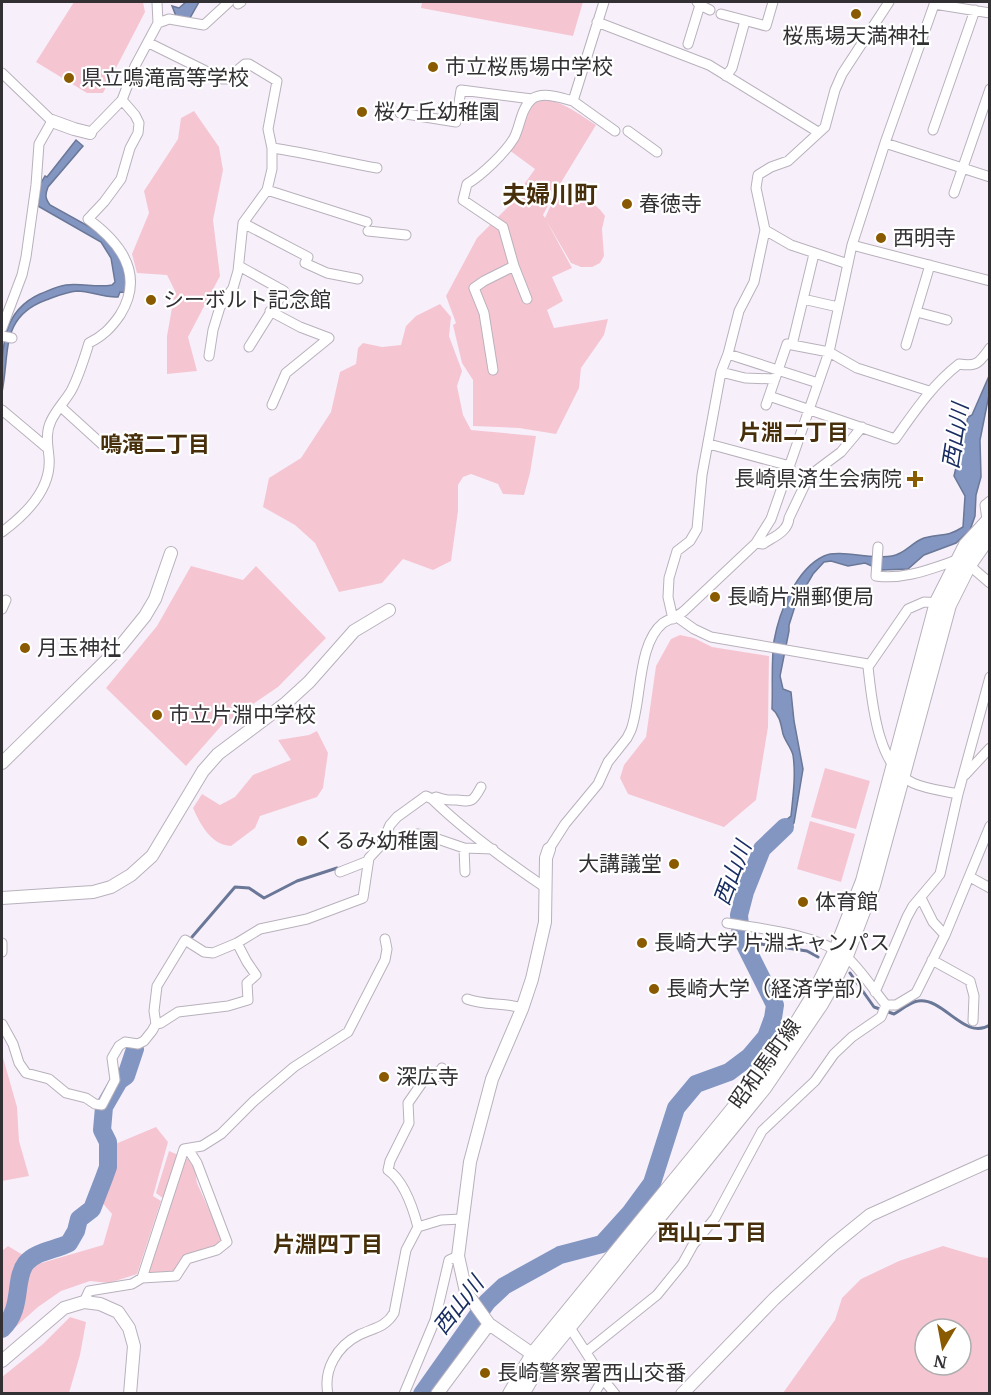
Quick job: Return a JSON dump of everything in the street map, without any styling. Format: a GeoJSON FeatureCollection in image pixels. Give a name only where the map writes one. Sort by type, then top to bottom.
{"type":"FeatureCollection","features":[{"type":"Feature","properties":{"kind":"main road","name":"昭和馬町線"},"geometry":{"type":"LineString","coordinates":[[841,953],[893,764],[943,603],[963,562],[966,545],[988,519]]}},
{"type":"Feature","properties":{"kind":"main road","name":"昭和馬町線"},"geometry":{"type":"LineString","coordinates":[[963,562],[990,535]]}},
{"type":"Feature","properties":{"kind":"main road","name":"昭和馬町線"},"geometry":{"type":"LineString","coordinates":[[510,1394],[566,1322],[764,1088],[821,1004],[841,953],[873,885],[943,603]]}},
{"type":"Feature","properties":{"kind":"main road","name":"昭和馬町線"},"geometry":{"type":"LineString","coordinates":[[522,1394],[538,1357]]}},
{"type":"Feature","properties":{"kind":"street"},"geometry":{"type":"LineString","coordinates":[[158,23],[169,19],[204,25],[236,2]]}},
{"type":"Feature","properties":{"kind":"street"},"geometry":{"type":"LineString","coordinates":[[573,101],[604,2]]}},
{"type":"Feature","properties":{"kind":"street"},"geometry":{"type":"LineString","coordinates":[[721,14],[766,26],[773,2]]}},
{"type":"Feature","properties":{"kind":"street"},"geometry":{"type":"LineString","coordinates":[[868,664],[711,637],[675,618],[668,597],[669,578],[677,551],[690,541],[697,530],[702,475],[721,372],[739,311],[754,282],[765,230],[756,188],[758,174],[788,161],[825,128],[835,90],[843,74],[889,2]]}},
{"type":"Feature","properties":{"kind":"street"},"geometry":{"type":"LineString","coordinates":[[2,73],[52,121],[85,131],[122,100],[135,66],[158,23],[157,3]]}},
{"type":"Feature","properties":{"kind":"street"},"geometry":{"type":"LineString","coordinates":[[538,1357],[489,1324],[466,1292],[458,1256],[470,1162],[492,1079],[532,979],[545,922],[546,858],[549,849],[565,824],[598,784],[608,762],[631,730],[649,644],[664,623],[675,618],[756,543],[771,519],[829,352],[852,245],[934,3],[990,13]]}},
{"type":"Feature","properties":{"kind":"street"},"geometry":{"type":"LineString","coordinates":[[688,44],[702,5]]}},
{"type":"Feature","properties":{"kind":"street"},"geometry":{"type":"LineString","coordinates":[[933,130],[975,10]]}},
{"type":"Feature","properties":{"kind":"street"},"geometry":{"type":"LineString","coordinates":[[726,76],[732,68],[745,21]]}},
{"type":"Feature","properties":{"kind":"street"},"geometry":{"type":"LineString","coordinates":[[597,22],[709,65],[818,132]]}},
{"type":"Feature","properties":{"kind":"street"},"geometry":{"type":"LineString","coordinates":[[148,43],[222,80],[227,79],[245,64],[249,64],[277,81],[268,129],[272,148],[272,169],[267,190],[243,223],[239,266],[233,288],[220,307],[209,356]]}},
{"type":"Feature","properties":{"kind":"street"},"geometry":{"type":"LineString","coordinates":[[954,193],[990,89]]}},
{"type":"Feature","properties":{"kind":"street"},"geometry":{"type":"LineString","coordinates":[[400,113],[456,122],[461,90],[532,99],[545,95],[573,101],[615,131]]}},
{"type":"Feature","properties":{"kind":"street"},"geometry":{"type":"LineString","coordinates":[[527,299],[514,266],[503,227],[463,200],[467,184],[477,178],[514,137],[532,99]]}},
{"type":"Feature","properties":{"kind":"street"},"geometry":{"type":"LineString","coordinates":[[2,532],[29,509],[46,480],[49,456],[46,447],[50,423],[76,380],[89,343],[103,336],[114,323],[131,292],[129,270],[122,252],[106,232],[88,219],[121,179],[130,148],[138,134],[139,123],[122,100]]}},
{"type":"Feature","properties":{"kind":"street"},"geometry":{"type":"LineString","coordinates":[[2,328],[22,276],[26,257],[39,144],[52,121]]}},
{"type":"Feature","properties":{"kind":"street"},"geometry":{"type":"LineString","coordinates":[[628,130],[657,152]]}},
{"type":"Feature","properties":{"kind":"street"},"geometry":{"type":"LineString","coordinates":[[885,143],[990,177]]}},
{"type":"Feature","properties":{"kind":"street"},"geometry":{"type":"LineString","coordinates":[[272,148],[309,153],[377,168]]}},
{"type":"Feature","properties":{"kind":"street"},"geometry":{"type":"LineString","coordinates":[[267,190],[367,226],[406,236]]}},
{"type":"Feature","properties":{"kind":"street"},"geometry":{"type":"LineString","coordinates":[[243,223],[308,257],[305,263],[327,273],[358,279]]}},
{"type":"Feature","properties":{"kind":"street"},"geometry":{"type":"LineString","coordinates":[[765,230],[791,245],[848,264]]}},
{"type":"Feature","properties":{"kind":"street"},"geometry":{"type":"LineString","coordinates":[[852,245],[990,281]]}},
{"type":"Feature","properties":{"kind":"street"},"geometry":{"type":"LineString","coordinates":[[792,345],[814,254]]}},
{"type":"Feature","properties":{"kind":"street"},"geometry":{"type":"LineString","coordinates":[[906,345],[930,265]]}},
{"type":"Feature","properties":{"kind":"street"},"geometry":{"type":"LineString","coordinates":[[239,266],[284,291],[249,347]]}},
{"type":"Feature","properties":{"kind":"street"},"geometry":{"type":"LineString","coordinates":[[493,370],[484,313],[474,288],[484,280],[514,266]]}},
{"type":"Feature","properties":{"kind":"street"},"geometry":{"type":"LineString","coordinates":[[803,299],[838,307]]}},
{"type":"Feature","properties":{"kind":"street"},"geometry":{"type":"LineString","coordinates":[[270,311],[300,327],[329,338],[286,373],[272,405]]}},
{"type":"Feature","properties":{"kind":"street"},"geometry":{"type":"LineString","coordinates":[[917,312],[946,320]]}},
{"type":"Feature","properties":{"kind":"street"},"geometry":{"type":"LineString","coordinates":[[2,336],[12,338]]}},
{"type":"Feature","properties":{"kind":"street"},"geometry":{"type":"LineString","coordinates":[[928,391],[857,368],[829,352],[787,344],[767,401],[809,409],[895,439],[928,391],[943,376],[959,364],[971,366],[976,364],[990,348]]}},
{"type":"Feature","properties":{"kind":"street"},"geometry":{"type":"LineString","coordinates":[[728,354],[777,375],[818,383]]}},
{"type":"Feature","properties":{"kind":"street"},"geometry":{"type":"LineString","coordinates":[[721,372],[745,378],[777,375]]}},
{"type":"Feature","properties":{"kind":"street"},"geometry":{"type":"LineString","coordinates":[[61,407],[105,447]]}},
{"type":"Feature","properties":{"kind":"street"},"geometry":{"type":"LineString","coordinates":[[2,410],[46,447]]}},
{"type":"Feature","properties":{"kind":"street"},"geometry":{"type":"LineString","coordinates":[[756,543],[763,544],[783,531],[788,525],[789,518],[809,476],[841,452],[862,427]]}},
{"type":"Feature","properties":{"kind":"street"},"geometry":{"type":"LineString","coordinates":[[709,444],[790,466]]}},
{"type":"Feature","properties":{"kind":"street"},"geometry":{"type":"LineString","coordinates":[[988,519],[986,505],[990,501]]}},
{"type":"Feature","properties":{"kind":"street"},"geometry":{"type":"LineString","coordinates":[[878,547],[876,576],[891,578],[963,562],[990,583]]}},
{"type":"Feature","properties":{"kind":"street"},"geometry":{"type":"LineString","coordinates":[[2,763],[119,648],[145,616],[155,599],[171,553]]}},
{"type":"Feature","properties":{"kind":"street"},"geometry":{"type":"LineString","coordinates":[[943,603],[924,602],[908,609],[868,664],[876,729],[893,764],[913,783],[958,794]]}},
{"type":"Feature","properties":{"kind":"street"},"geometry":{"type":"LineString","coordinates":[[2,898],[93,892],[111,887],[131,875],[152,856],[203,771],[218,754],[286,703],[309,682],[354,631],[388,610]]}},
{"type":"Feature","properties":{"kind":"street"},"geometry":{"type":"LineString","coordinates":[[875,992],[907,917],[940,873],[958,794],[990,677]]}},
{"type":"Feature","properties":{"kind":"street"},"geometry":{"type":"LineString","coordinates":[[963,776],[990,748]]}},
{"type":"Feature","properties":{"kind":"street"},"geometry":{"type":"LineString","coordinates":[[432,799],[436,797],[445,801],[467,802],[476,796],[481,787]]}},
{"type":"Feature","properties":{"kind":"street"},"geometry":{"type":"LineString","coordinates":[[340,872],[368,861],[381,845],[390,825],[397,817],[426,796],[546,888]]}},
{"type":"Feature","properties":{"kind":"street"},"geometry":{"type":"LineString","coordinates":[[885,1008],[896,1005],[916,993],[945,935],[990,826]]}},
{"type":"Feature","properties":{"kind":"street"},"geometry":{"type":"LineString","coordinates":[[381,845],[417,834],[464,848],[493,849]]}},
{"type":"Feature","properties":{"kind":"street"},"geometry":{"type":"LineString","coordinates":[[464,848],[465,872]]}},
{"type":"Feature","properties":{"kind":"street"},"geometry":{"type":"LineString","coordinates":[[156,1024],[154,1011],[157,986],[185,940],[204,952],[213,953],[237,943],[260,929],[307,919],[363,898],[368,861]]}},
{"type":"Feature","properties":{"kind":"street"},"geometry":{"type":"LineString","coordinates":[[970,877],[990,888]]}},
{"type":"Feature","properties":{"kind":"street"},"geometry":{"type":"LineString","coordinates":[[921,898],[933,922],[945,935]]}},
{"type":"Feature","properties":{"kind":"street"},"geometry":{"type":"LineString","coordinates":[[727,923],[822,943],[841,953],[875,992],[885,1008]]}},
{"type":"Feature","properties":{"kind":"street"},"geometry":{"type":"LineString","coordinates":[[142,1278],[184,1149],[202,1146],[221,1134],[294,1066],[348,1032],[385,960],[387,949],[385,939]]}},
{"type":"Feature","properties":{"kind":"street"},"geometry":{"type":"LineString","coordinates":[[2,943],[2,952]]}},
{"type":"Feature","properties":{"kind":"street"},"geometry":{"type":"LineString","coordinates":[[2,1024],[13,1044],[19,1063],[26,1073],[49,1079],[66,1093],[86,1098],[102,1106],[115,1080],[112,1058],[119,1046],[125,1042],[138,1044],[144,1041],[156,1024],[178,1012],[228,1006],[248,1000],[247,983],[256,975],[237,943]]}},
{"type":"Feature","properties":{"kind":"street"},"geometry":{"type":"LineString","coordinates":[[932,960],[970,981],[974,996],[973,1021]]}},
{"type":"Feature","properties":{"kind":"street"},"geometry":{"type":"LineString","coordinates":[[467,999],[479,1003],[513,1005],[522,1008]]}},
{"type":"Feature","properties":{"kind":"street"},"geometry":{"type":"LineString","coordinates":[[586,1352],[657,1295],[715,1218],[762,1131],[815,1081],[834,1054],[852,1037],[867,1029],[881,1017],[885,1008]]}},
{"type":"Feature","properties":{"kind":"street"},"geometry":{"type":"LineString","coordinates":[[328,1394],[326,1382],[329,1368],[348,1341],[383,1325],[394,1313],[406,1250],[418,1227],[409,1198],[397,1175],[388,1170],[390,1161],[409,1123],[408,1102],[424,1080],[436,1077],[442,1068]]}},
{"type":"Feature","properties":{"kind":"street"},"geometry":{"type":"LineString","coordinates":[[84,1302],[89,1291],[126,1285],[142,1278],[176,1276],[187,1259],[217,1250],[226,1242],[196,1163],[188,1149]]}},
{"type":"Feature","properties":{"kind":"street"},"geometry":{"type":"LineString","coordinates":[[682,1394],[774,1299],[870,1215],[990,1161]]}},
{"type":"Feature","properties":{"kind":"street"},"geometry":{"type":"LineString","coordinates":[[418,1227],[441,1220],[462,1219]]}},
{"type":"Feature","properties":{"kind":"street"},"geometry":{"type":"LineString","coordinates":[[404,1394],[435,1320],[449,1260],[458,1256]]}},
{"type":"Feature","properties":{"kind":"street"},"geometry":{"type":"LineString","coordinates":[[2,1361],[64,1308],[84,1302],[100,1304],[118,1312],[129,1328],[134,1346],[130,1394]]}},
{"type":"Feature","properties":{"kind":"street"},"geometry":{"type":"LineString","coordinates":[[566,1322],[615,1394]]}},
{"type":"Feature","properties":{"kind":"street"},"geometry":{"type":"LineString","coordinates":[[437,1394],[489,1324]]}},
{"type":"Feature","properties":{"kind":"street"},"geometry":{"type":"LineString","coordinates":[[594,1394],[603,1379]]}},
{"type":"Feature","properties":{"kind":"shaded area"},"geometry":{"type":"Polygon","coordinates":[[[74,2],[143,2],[145,12],[103,93],[87,93],[36,62],[74,2]]]}},
{"type":"Feature","properties":{"kind":"shaded area"},"geometry":{"type":"Polygon","coordinates":[[[422,2],[583,2],[573,36],[421,8],[422,2]]]}},
{"type":"Feature","properties":{"kind":"shaded area"},"geometry":{"type":"Polygon","coordinates":[[[543,100],[564,105],[596,125],[543,215],[545,218],[550,207],[558,198],[571,195],[591,202],[605,216],[602,229],[604,256],[600,263],[592,267],[581,267],[571,263],[546,220],[572,268],[552,277],[563,301],[547,310],[554,328],[608,319],[604,335],[581,368],[579,388],[556,434],[519,428],[473,426],[473,380],[462,363],[453,325],[456,323],[446,296],[477,238],[508,207],[535,169],[509,150],[533,104],[543,100]]]}},
{"type":"Feature","properties":{"kind":"shaded area"},"geometry":{"type":"Polygon","coordinates":[[[194,111],[219,147],[223,170],[213,220],[220,276],[188,337],[197,371],[167,374],[167,336],[175,291],[167,275],[137,273],[132,254],[149,213],[144,191],[178,139],[181,118],[194,111]]]}},
{"type":"Feature","properties":{"kind":"shaded area"},"geometry":{"type":"Polygon","coordinates":[[[440,304],[451,317],[449,336],[462,371],[457,386],[463,415],[471,430],[536,436],[524,495],[503,494],[498,484],[471,474],[463,477],[458,485],[458,511],[451,561],[433,570],[403,559],[382,583],[339,592],[315,543],[295,525],[263,507],[269,478],[301,458],[331,412],[340,372],[356,364],[358,348],[363,343],[382,347],[401,345],[406,326],[416,316],[440,304]]]}},
{"type":"Feature","properties":{"kind":"shaded area"},"geometry":{"type":"Polygon","coordinates":[[[191,566],[243,580],[256,566],[326,638],[278,687],[222,725],[186,766],[106,688],[157,626],[191,566]]]}},
{"type":"Feature","properties":{"kind":"shaded area"},"geometry":{"type":"Polygon","coordinates":[[[680,635],[694,638],[712,647],[769,656],[768,727],[756,800],[724,827],[628,794],[620,778],[624,765],[646,737],[656,666],[671,639],[680,635]]]}},
{"type":"Feature","properties":{"kind":"shaded area"},"geometry":{"type":"Polygon","coordinates":[[[317,731],[328,753],[323,788],[317,797],[260,816],[255,828],[231,846],[218,842],[207,833],[193,808],[202,794],[220,805],[235,797],[253,775],[291,760],[278,740],[309,735],[317,731]]]}},
{"type":"Feature","properties":{"kind":"shaded area"},"geometry":{"type":"Polygon","coordinates":[[[825,768],[870,781],[856,829],[811,817],[825,768]]]}},
{"type":"Feature","properties":{"kind":"shaded area"},"geometry":{"type":"Polygon","coordinates":[[[810,821],[855,834],[841,882],[797,869],[810,821]]]}},
{"type":"Feature","properties":{"kind":"shaded area"},"geometry":{"type":"Polygon","coordinates":[[[2,1054],[17,1107],[19,1141],[29,1176],[2,1181],[2,1054]]]}},
{"type":"Feature","properties":{"kind":"shaded area"},"geometry":{"type":"Polygon","coordinates":[[[156,1127],[168,1142],[153,1196],[161,1201],[137,1274],[109,1283],[90,1281],[61,1291],[38,1307],[2,1339],[2,1251],[8,1246],[38,1264],[103,1245],[112,1214],[99,1199],[114,1161],[113,1145],[156,1127]]]}},
{"type":"Feature","properties":{"kind":"shaded area"},"geometry":{"type":"Polygon","coordinates":[[[169,1151],[188,1159],[195,1170],[197,1183],[222,1239],[217,1246],[185,1256],[176,1273],[148,1273],[171,1204],[156,1193],[169,1151]]]}},
{"type":"Feature","properties":{"kind":"shaded area"},"geometry":{"type":"Polygon","coordinates":[[[943,1246],[989,1258],[989,1393],[783,1393],[835,1320],[842,1298],[861,1279],[899,1261],[943,1246]]]}},
{"type":"Feature","properties":{"kind":"shaded area"},"geometry":{"type":"Polygon","coordinates":[[[70,1317],[86,1322],[80,1355],[69,1393],[2,1393],[2,1377],[43,1344],[70,1317]]]}},
{"type":"Feature","properties":{"kind":"water"},"geometry":{"type":"Polygon","coordinates":[[[186,2],[199,2],[190,18],[176,16],[172,6],[179,8],[186,2]]]}},
{"type":"Feature","properties":{"kind":"water"},"geometry":{"type":"Polygon","coordinates":[[[76,140],[83,146],[48,187],[46,198],[50,205],[108,237],[125,267],[128,293],[120,292],[118,297],[113,297],[82,291],[73,292],[62,294],[31,307],[14,326],[10,337],[2,392],[3,347],[10,322],[17,311],[40,294],[59,286],[106,286],[115,282],[111,258],[101,242],[38,206],[41,183],[45,176],[47,177],[76,140]]]}},
{"type":"Feature","properties":{"kind":"water"},"geometry":{"type":"Polygon","coordinates":[[[989,376],[989,395],[980,440],[981,477],[976,495],[975,516],[970,530],[956,543],[924,555],[908,569],[881,570],[865,563],[848,566],[831,561],[824,562],[813,574],[796,603],[789,625],[780,676],[783,689],[791,692],[803,769],[794,823],[771,847],[763,842],[771,832],[791,816],[794,786],[793,755],[778,717],[772,709],[774,641],[790,592],[805,571],[824,556],[838,554],[892,556],[924,538],[947,534],[963,527],[965,496],[954,476],[968,417],[972,415],[989,376]]]}},
{"type":"Feature","properties":{"kind":"waterway","name":"西山川"},"geometry":{"type":"LineString","coordinates":[[422,1394],[487,1302],[504,1286],[560,1255],[602,1244],[630,1213],[652,1183],[676,1108],[696,1084],[729,1072],[749,1057],[766,1037],[775,1005],[741,937],[739,915],[745,892],[762,849],[785,827]]}},
{"type":"Feature","properties":{"kind":"waterway"},"geometry":{"type":"LineString","coordinates":[[192,937],[235,887],[249,888],[264,898],[297,881],[337,868]]}},
{"type":"Feature","properties":{"kind":"waterway"},"geometry":{"type":"LineString","coordinates":[[748,950],[761,944],[807,951],[818,957]]}},
{"type":"Feature","properties":{"kind":"waterway"},"geometry":{"type":"LineString","coordinates":[[850,973],[874,1007],[894,1014],[909,1004],[918,1001],[927,1002],[937,1005],[971,1027],[981,1028],[990,1025]]}},
{"type":"Feature","properties":{"kind":"waterway"},"geometry":{"type":"LineString","coordinates":[[2,1329],[13,1312],[22,1270],[26,1263],[41,1253],[69,1243],[76,1231],[79,1219],[92,1209],[108,1167],[108,1142],[102,1130],[104,1107],[119,1081],[126,1076],[135,1049]]}},
{"type":"Feature","properties":{"kind":"place","name":"桜馬場天満神社"},"geometry":{"type":"Point","coordinates":[856,14]}},
{"type":"Feature","properties":{"kind":"place","name":"市立桜馬場中学校"},"geometry":{"type":"Point","coordinates":[433,67]}},
{"type":"Feature","properties":{"kind":"place","name":"県立鳴滝高等学校"},"geometry":{"type":"Point","coordinates":[69,78]}},
{"type":"Feature","properties":{"kind":"place","name":"桜ケ丘幼稚園"},"geometry":{"type":"Point","coordinates":[362,112]}},
{"type":"Feature","properties":{"kind":"place","name":"春徳寺"},"geometry":{"type":"Point","coordinates":[627,204]}},
{"type":"Feature","properties":{"kind":"place","name":"西明寺"},"geometry":{"type":"Point","coordinates":[881,238]}},
{"type":"Feature","properties":{"kind":"place","name":"シーボルト記念館"},"geometry":{"type":"Point","coordinates":[151,300]}},
{"type":"Feature","properties":{"kind":"place","name":"長崎県済生会病院"},"geometry":{"type":"Point","coordinates":[915,479]}},
{"type":"Feature","properties":{"kind":"place","name":"長崎片淵郵便局"},"geometry":{"type":"Point","coordinates":[715,597]}},
{"type":"Feature","properties":{"kind":"place","name":"月玉神社"},"geometry":{"type":"Point","coordinates":[25,648]}},
{"type":"Feature","properties":{"kind":"place","name":"市立片淵中学校"},"geometry":{"type":"Point","coordinates":[157,715]}},
{"type":"Feature","properties":{"kind":"place","name":"くるみ幼稚園"},"geometry":{"type":"Point","coordinates":[302,841]}},
{"type":"Feature","properties":{"kind":"place","name":"大講議堂"},"geometry":{"type":"Point","coordinates":[674,864]}},
{"type":"Feature","properties":{"kind":"place","name":"体育館"},"geometry":{"type":"Point","coordinates":[803,902]}},
{"type":"Feature","properties":{"kind":"place","name":"長崎大学 片淵キャンパス"},"geometry":{"type":"Point","coordinates":[642,943]}},
{"type":"Feature","properties":{"kind":"place","name":"長崎大学（経済学部）"},"geometry":{"type":"Point","coordinates":[654,989]}},
{"type":"Feature","properties":{"kind":"place","name":"深広寺"},"geometry":{"type":"Point","coordinates":[384,1077]}},
{"type":"Feature","properties":{"kind":"place","name":"長崎警察署西山交番"},"geometry":{"type":"Point","coordinates":[485,1373]}},
{"type":"Feature","properties":{"kind":"district","name":"夫婦川町"},"geometry":{"type":"Point","coordinates":[550,195]}},
{"type":"Feature","properties":{"kind":"district","name":"片淵二丁目"},"geometry":{"type":"Point","coordinates":[794,432]}},
{"type":"Feature","properties":{"kind":"district","name":"鳴滝二丁目"},"geometry":{"type":"Point","coordinates":[155,444]}},
{"type":"Feature","properties":{"kind":"district","name":"西山二丁目"},"geometry":{"type":"Point","coordinates":[712,1232]}},
{"type":"Feature","properties":{"kind":"district","name":"片淵四丁目"},"geometry":{"type":"Point","coordinates":[328,1244]}}]}
